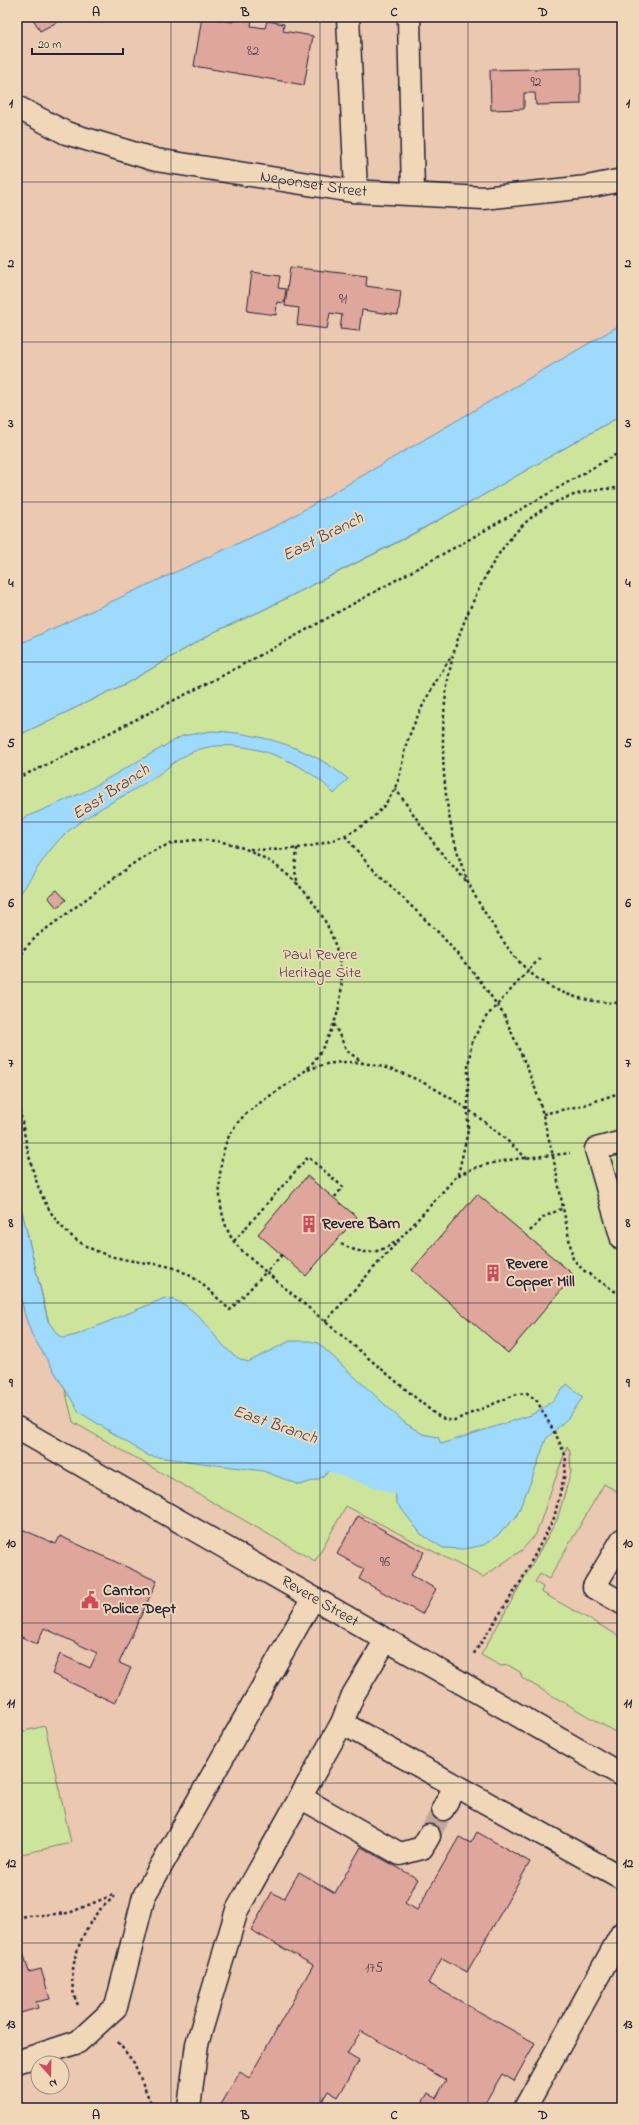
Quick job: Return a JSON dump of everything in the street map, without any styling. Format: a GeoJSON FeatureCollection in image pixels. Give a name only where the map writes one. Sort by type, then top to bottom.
{"type":"FeatureCollection","features":[{"type":"Feature","properties":{"kind":"street"},"geometry":{"type":"LineString","coordinates":[[356,192],[349,17],[358,17]]}},
{"type":"Feature","properties":{"kind":"street"},"geometry":{"type":"LineString","coordinates":[[409,17],[413,193]]}},
{"type":"Feature","properties":{"kind":"street","name":"Neponset Street"},"geometry":{"type":"LineString","coordinates":[[17,107],[66,133],[156,160],[356,192],[413,193],[483,198],[587,186],[622,180]]}},
{"type":"Feature","properties":{"kind":"street"},"geometry":{"type":"LineString","coordinates":[[622,1142],[596,1149],[622,1239]]}},
{"type":"Feature","properties":{"kind":"street","name":"Revere Street"},"geometry":{"type":"LineString","coordinates":[[17,1428],[622,1774]]}},
{"type":"Feature","properties":{"kind":"street"},"geometry":{"type":"LineString","coordinates":[[622,1540],[594,1586],[622,1603]]}},
{"type":"Feature","properties":{"kind":"street"},"geometry":{"type":"LineString","coordinates":[[17,2062],[78,2042],[116,2007],[144,1896],[313,1598]]}},
{"type":"Feature","properties":{"kind":"street"},"geometry":{"type":"LineString","coordinates":[[189,2108],[197,2044],[237,1910],[342,1723],[354,1695],[386,1640]]}},
{"type":"Feature","properties":{"kind":"street"},"geometry":{"type":"LineString","coordinates":[[342,1723],[622,1878]]}},
{"type":"Feature","properties":{"kind":"street"},"geometry":{"type":"LineString","coordinates":[[442,1809],[455,1786]]}},
{"type":"Feature","properties":{"kind":"street"},"geometry":{"type":"LineString","coordinates":[[300,1797],[400,1854],[422,1848],[429,1836]]}},
{"type":"Feature","properties":{"kind":"street"},"geometry":{"type":"LineString","coordinates":[[525,2108],[622,1933]]}},
{"type":"Feature","properties":{"kind":"path"},"geometry":{"type":"LineString","coordinates":[[17,778],[191,692],[274,648],[468,540],[622,451]]}},
{"type":"Feature","properties":{"kind":"path"},"geometry":{"type":"LineString","coordinates":[[470,886],[457,847],[445,780],[446,696],[454,653],[467,614],[497,554],[517,530],[540,511],[572,495],[596,489],[622,488]]}},
{"type":"Feature","properties":{"kind":"path"},"geometry":{"type":"LineString","coordinates":[[17,959],[25,948],[39,934],[153,851],[176,843],[193,840],[225,842],[247,848],[267,850],[314,846],[345,836],[367,822],[379,810],[395,788],[412,730],[437,680],[454,653]]}},
{"type":"Feature","properties":{"kind":"path"},"geometry":{"type":"LineString","coordinates":[[395,788],[438,849],[470,886],[504,943],[528,970],[552,987],[571,996],[592,1001],[622,1003]]}},
{"type":"Feature","properties":{"kind":"path"},"geometry":{"type":"LineString","coordinates":[[345,836],[368,864],[440,934],[497,1004],[532,1079],[543,1114],[574,1259],[583,1270],[622,1296]]}},
{"type":"Feature","properties":{"kind":"path"},"geometry":{"type":"LineString","coordinates":[[247,848],[261,856],[299,886],[324,919],[338,950],[342,975],[339,1008],[334,1023],[316,1058],[305,1071]]}},
{"type":"Feature","properties":{"kind":"path"},"geometry":{"type":"LineString","coordinates":[[297,848],[295,872],[299,886]]}},
{"type":"Feature","properties":{"kind":"path"},"geometry":{"type":"LineString","coordinates":[[458,1176],[462,1150],[467,1134],[468,1067],[472,1041],[482,1022],[540,958]]}},
{"type":"Feature","properties":{"kind":"path"},"geometry":{"type":"LineString","coordinates":[[334,1023],[349,1053],[365,1063],[422,1082],[468,1111],[507,1140],[528,1159]]}},
{"type":"Feature","properties":{"kind":"path"},"geometry":{"type":"LineString","coordinates":[[365,1063],[334,1063],[322,1065],[305,1071],[248,1112],[236,1126],[226,1142],[221,1165],[222,1201],[226,1225],[234,1242],[266,1272],[435,1414],[446,1420],[455,1420],[523,1393],[531,1394],[541,1407],[566,1457],[564,1478],[554,1518],[521,1581],[473,1655]]}},
{"type":"Feature","properties":{"kind":"path"},"geometry":{"type":"LineString","coordinates":[[543,1114],[584,1105],[622,1092]]}},
{"type":"Feature","properties":{"kind":"path"},"geometry":{"type":"LineString","coordinates":[[17,1097],[31,1164],[44,1200],[59,1224],[74,1239],[108,1255],[175,1268],[199,1281],[230,1310],[282,1255]]}},
{"type":"Feature","properties":{"kind":"path"},"geometry":{"type":"LineString","coordinates":[[325,1322],[458,1176],[478,1168],[596,1149]]}},
{"type":"Feature","properties":{"kind":"path"},"geometry":{"type":"LineString","coordinates":[[234,1242],[308,1157],[343,1187],[334,1198]]}},
{"type":"Feature","properties":{"kind":"path"},"geometry":{"type":"LineString","coordinates":[[530,1231],[544,1217],[563,1208]]}},
{"type":"Feature","properties":{"kind":"path"},"geometry":{"type":"LineString","coordinates":[[341,1244],[353,1250],[370,1252],[385,1249],[405,1235]]}},
{"type":"Feature","properties":{"kind":"path"},"geometry":{"type":"LineString","coordinates":[[17,1917],[69,1913],[95,1904],[119,1892]]}},
{"type":"Feature","properties":{"kind":"green space","name":"Paul Revere Heritage Site"},"geometry":{"type":"Polygon","coordinates":[[[622,415],[622,1494],[604,1484],[549,1579],[540,1574],[535,1582],[543,1587],[541,1592],[619,1636],[622,1635],[622,1736],[522,1678],[520,1672],[508,1665],[501,1666],[481,1655],[557,1520],[571,1472],[570,1452],[567,1446],[536,1534],[522,1550],[483,1577],[346,1506],[315,1561],[73,1422],[17,1192],[17,736],[127,683],[214,632],[259,612],[402,540],[622,415]]]}},
{"type":"Feature","properties":{"kind":"green space"},"geometry":{"type":"Polygon","coordinates":[[[45,1726],[71,1843],[17,1855],[17,1733],[45,1726]]]}},
{"type":"Feature","properties":{"kind":"water"},"geometry":{"type":"Polygon","coordinates":[[[622,324],[622,415],[466,505],[401,540],[259,612],[214,632],[127,683],[17,736],[17,645],[278,525],[622,324]]]}},
{"type":"Feature","properties":{"kind":"water"},"geometry":{"type":"Polygon","coordinates":[[[211,731],[229,732],[266,738],[284,744],[301,750],[318,759],[334,768],[348,779],[334,794],[321,781],[305,770],[266,752],[246,747],[225,746],[206,748],[188,754],[142,785],[87,817],[66,833],[52,848],[17,898],[17,821],[84,792],[182,736],[211,731]]]}},
{"type":"Feature","properties":{"kind":"water"},"geometry":{"type":"Polygon","coordinates":[[[17,1190],[48,1321],[58,1335],[63,1338],[76,1335],[165,1298],[179,1302],[190,1309],[200,1318],[227,1349],[237,1357],[248,1362],[290,1341],[309,1341],[318,1343],[405,1423],[423,1434],[438,1437],[441,1444],[531,1415],[552,1402],[567,1384],[583,1397],[569,1417],[546,1439],[532,1479],[516,1517],[498,1535],[484,1545],[465,1549],[443,1548],[421,1534],[396,1502],[395,1481],[386,1463],[366,1455],[344,1459],[319,1479],[300,1485],[263,1471],[149,1456],[79,1412],[32,1335],[25,1316],[17,1281],[17,1190]]]}},
{"type":"Feature","properties":{"kind":"building"},"geometry":{"type":"Polygon","coordinates":[[[32,17],[67,17],[40,31],[32,17]]]}},
{"type":"Feature","properties":{"kind":"building"},"geometry":{"type":"Polygon","coordinates":[[[202,17],[233,22],[233,17],[252,19],[251,26],[265,28],[267,21],[284,24],[283,31],[313,36],[304,85],[194,66],[202,17]]]}},
{"type":"Feature","properties":{"kind":"building"},"geometry":{"type":"Polygon","coordinates":[[[581,68],[581,104],[536,105],[535,93],[524,93],[524,109],[491,110],[490,70],[581,68]]]}},
{"type":"Feature","properties":{"kind":"building"},"geometry":{"type":"Polygon","coordinates":[[[290,267],[367,276],[366,286],[401,291],[398,315],[362,310],[359,331],[340,329],[342,315],[330,313],[327,329],[297,325],[299,308],[285,306],[290,267]]]}},
{"type":"Feature","properties":{"kind":"building"},"geometry":{"type":"Polygon","coordinates":[[[252,272],[280,276],[278,288],[286,289],[284,303],[277,302],[276,315],[247,311],[252,272]]]}},
{"type":"Feature","properties":{"kind":"building"},"geometry":{"type":"Polygon","coordinates":[[[57,890],[66,900],[57,908],[48,897],[57,890]]]}},
{"type":"Feature","properties":{"kind":"building","name":"Revere Barn"},"geometry":{"type":"Polygon","coordinates":[[[307,1176],[357,1217],[306,1276],[258,1234],[307,1176]]]}},
{"type":"Feature","properties":{"kind":"building","name":"Revere Copper Mill"},"geometry":{"type":"Polygon","coordinates":[[[477,1194],[574,1275],[508,1353],[412,1270],[477,1194]]]}},
{"type":"Feature","properties":{"kind":"building"},"geometry":{"type":"Polygon","coordinates":[[[358,1516],[424,1552],[411,1575],[436,1589],[422,1614],[359,1579],[364,1569],[337,1554],[358,1516]]]}},
{"type":"Feature","properties":{"kind":"building"},"geometry":{"type":"Polygon","coordinates":[[[17,1527],[56,1544],[60,1536],[157,1581],[119,1663],[131,1668],[115,1703],[52,1674],[60,1654],[90,1668],[97,1653],[44,1628],[37,1644],[17,1635],[17,1527]]]}},
{"type":"Feature","properties":{"kind":"building"},"geometry":{"type":"Polygon","coordinates":[[[477,1832],[530,1862],[467,1972],[442,1958],[428,1983],[535,2043],[514,2081],[502,2074],[482,2108],[419,2108],[428,2093],[436,2098],[446,2080],[361,2031],[347,2054],[359,2061],[338,2097],[328,2091],[318,2108],[219,2108],[240,2072],[249,2078],[313,1965],[251,1930],[272,1892],[284,1899],[299,1872],[335,1893],[361,1847],[418,1879],[405,1903],[417,1910],[459,1837],[471,1843],[477,1832]]]}},
{"type":"Feature","properties":{"kind":"building"},"geometry":{"type":"Polygon","coordinates":[[[17,1932],[29,1972],[41,1969],[50,1999],[36,2002],[38,2008],[17,2014],[17,1932]]]}},
{"type":"Feature","properties":{"kind":"waterway","name":"East Branch"},"geometry":{"type":"LineString","coordinates":[[294,1431],[439,1480],[443,1477]]}},
{"type":"Feature","properties":{"kind":"tunnel"},"geometry":{"type":"LineString","coordinates":[[429,1836],[443,1809]]}},
{"type":"Feature","properties":{"kind":"place","name":"Revere Barn"},"geometry":{"type":"Point","coordinates":[309,1224]}},
{"type":"Feature","properties":{"kind":"place","name":"Revere Copper Mill"},"geometry":{"type":"Point","coordinates":[493,1273]}},
{"type":"Feature","properties":{"kind":"place","name":"Canton Police Dept"},"geometry":{"type":"Point","coordinates":[90,1600]}}]}
